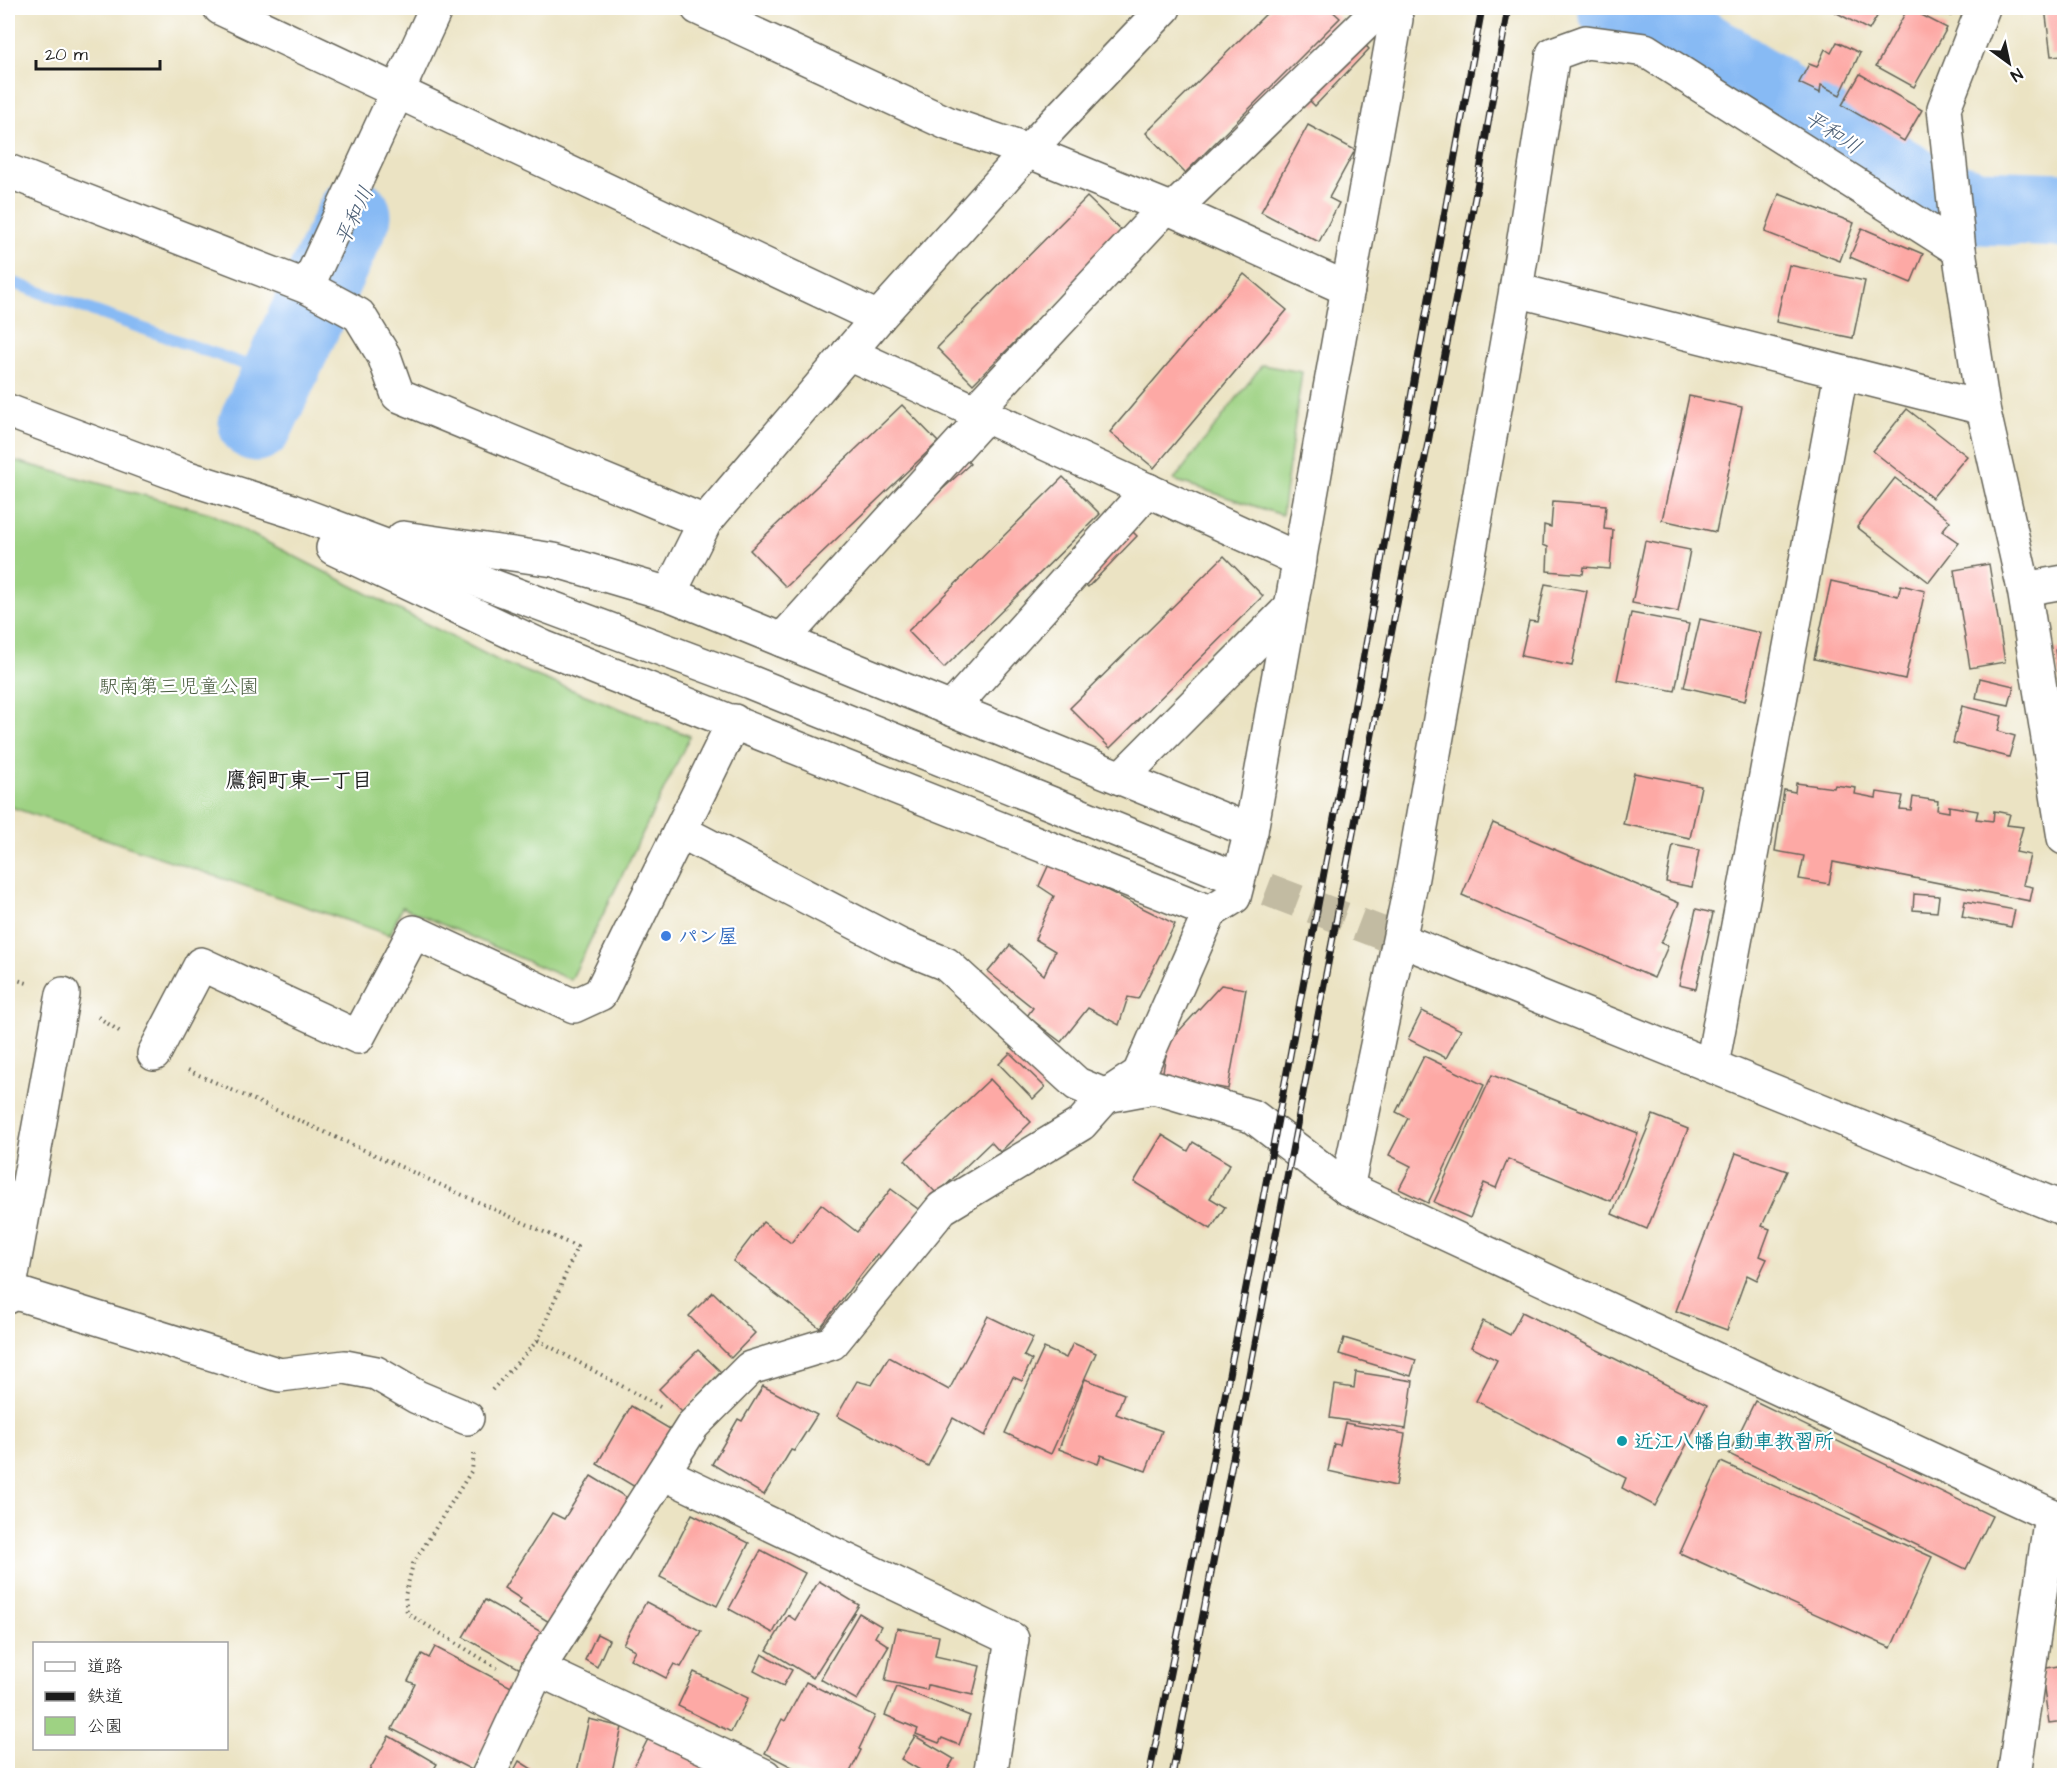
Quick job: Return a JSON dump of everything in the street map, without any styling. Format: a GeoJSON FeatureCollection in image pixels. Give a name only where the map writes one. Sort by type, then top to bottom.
{"type":"FeatureCollection","features":[{"type":"Feature","properties":{"kind":"street"},"geometry":{"type":"LineString","coordinates":[[220,8],[878,318]]}},
{"type":"Feature","properties":{"kind":"street"},"geometry":{"type":"LineString","coordinates":[[306,287],[435,8]]}},
{"type":"Feature","properties":{"kind":"street"},"geometry":{"type":"LineString","coordinates":[[698,8],[949,124],[1028,151],[1169,208],[1348,289]]}},
{"type":"Feature","properties":{"kind":"street"},"geometry":{"type":"LineString","coordinates":[[669,594],[705,522],[878,318],[1028,151],[1164,8]]}},
{"type":"Feature","properties":{"kind":"street"},"geometry":{"type":"LineString","coordinates":[[782,640],[980,413],[1169,208],[1381,8]]}},
{"type":"Feature","properties":{"kind":"street"},"geometry":{"type":"LineString","coordinates":[[488,1776],[534,1679],[693,1425],[750,1368],[832,1343],[942,1208],[1081,1124],[1106,1095],[1139,1074],[1210,912],[1234,897],[1251,831],[1396,19],[1389,8]]}},
{"type":"Feature","properties":{"kind":"street"},"geometry":{"type":"LineString","coordinates":[[1983,8],[1944,108],[1959,250],[1983,408],[2024,589],[2064,838]]}},
{"type":"Feature","properties":{"kind":"street"},"geometry":{"type":"LineString","coordinates":[[1347,1188],[1411,883],[1516,290],[1552,54],[1586,42],[1645,50],[1959,250]]}},
{"type":"Feature","properties":{"kind":"street"},"geometry":{"type":"LineString","coordinates":[[8,171],[306,287],[359,315],[384,356],[398,395],[705,522]]}},
{"type":"Feature","properties":{"kind":"street"},"geometry":{"type":"LineString","coordinates":[[1516,290],[1983,408]]}},
{"type":"Feature","properties":{"kind":"street"},"geometry":{"type":"LineString","coordinates":[[848,353],[1300,560]]}},
{"type":"Feature","properties":{"kind":"street"},"geometry":{"type":"LineString","coordinates":[[1712,1065],[1840,373]]}},
{"type":"Feature","properties":{"kind":"street"},"geometry":{"type":"LineString","coordinates":[[8,411],[185,477],[292,511],[750,682],[1221,872]]}},
{"type":"Feature","properties":{"kind":"street"},"geometry":{"type":"LineString","coordinates":[[185,477],[543,647],[1210,912]]}},
{"type":"Feature","properties":{"kind":"street"},"geometry":{"type":"LineString","coordinates":[[951,709],[1148,490]]}},
{"type":"Feature","properties":{"kind":"street"},"geometry":{"type":"LineString","coordinates":[[337,529],[554,561],[669,594],[1251,831]]}},
{"type":"Feature","properties":{"kind":"street"},"geometry":{"type":"LineString","coordinates":[[2024,589],[2064,582]]}},
{"type":"Feature","properties":{"kind":"street"},"geometry":{"type":"LineString","coordinates":[[1121,778],[1291,607]]}},
{"type":"Feature","properties":{"kind":"street"},"geometry":{"type":"LineString","coordinates":[[154,1054],[201,964],[358,1037],[414,932],[574,1006],[600,994],[734,721]]}},
{"type":"Feature","properties":{"kind":"street"},"geometry":{"type":"LineString","coordinates":[[680,831],[899,945],[945,963],[1077,1084],[1106,1095],[1154,1087],[1254,1117],[1347,1188],[2058,1518],[2014,1776]]}},
{"type":"Feature","properties":{"kind":"street"},"geometry":{"type":"LineString","coordinates":[[1416,946],[2064,1209]]}},
{"type":"Feature","properties":{"kind":"street"},"geometry":{"type":"LineString","coordinates":[[63,994],[9,1294],[280,1375],[345,1367],[376,1374],[417,1397],[467,1418]]}},
{"type":"Feature","properties":{"kind":"street"},"geometry":{"type":"LineString","coordinates":[[663,1473],[1012,1639],[990,1776]]}},
{"type":"Feature","properties":{"kind":"street"},"geometry":{"type":"LineString","coordinates":[[534,1679],[765,1776]]}},
{"type":"Feature","properties":{"kind":"path"},"geometry":{"type":"LineString","coordinates":[[63,994],[154,1054],[577,1247],[538,1340],[467,1418],[474,1455],[472,1470],[413,1564],[405,1596],[407,1613],[534,1679]]}},
{"type":"Feature","properties":{"kind":"path"},"geometry":{"type":"LineString","coordinates":[[538,1340],[693,1425]]}},
{"type":"Feature","properties":{"kind":"green space"},"geometry":{"type":"Polygon","coordinates":[[[1262,365],[1302,372],[1282,515],[1174,480],[1262,365]]]}},
{"type":"Feature","properties":{"kind":"green space","name":"駅南第三児童公園"},"geometry":{"type":"Polygon","coordinates":[[[8,459],[210,513],[501,662],[690,736],[571,980],[402,907],[390,935],[8,806],[8,459]]]}},
{"type":"Feature","properties":{"kind":"building"},"geometry":{"type":"Polygon","coordinates":[[[1272,8],[1329,8],[1340,18],[1185,173],[1146,133],[1272,8]]]}},
{"type":"Feature","properties":{"kind":"building"},"geometry":{"type":"Polygon","coordinates":[[[1838,8],[1882,8],[1869,30],[1835,12],[1838,8]]]}},
{"type":"Feature","properties":{"kind":"building"},"geometry":{"type":"Polygon","coordinates":[[[1908,8],[1947,28],[1914,87],[1876,66],[1908,8]]]}},
{"type":"Feature","properties":{"kind":"building"},"geometry":{"type":"Polygon","coordinates":[[[1933,8],[1955,8],[1951,16],[1933,8]]]}},
{"type":"Feature","properties":{"kind":"building"},"geometry":{"type":"Polygon","coordinates":[[[2045,8],[2064,8],[2064,55],[2051,56],[2045,8]]]}},
{"type":"Feature","properties":{"kind":"building"},"geometry":{"type":"Polygon","coordinates":[[[1359,39],[1369,49],[1315,106],[1305,96],[1359,39]]]}},
{"type":"Feature","properties":{"kind":"building"},"geometry":{"type":"Polygon","coordinates":[[[1837,42],[1860,53],[1840,95],[1821,85],[1820,93],[1799,83],[1809,64],[1817,67],[1825,49],[1831,53],[1837,42]]]}},
{"type":"Feature","properties":{"kind":"building"},"geometry":{"type":"Polygon","coordinates":[[[1860,74],[1922,110],[1904,141],[1842,105],[1860,74]]]}},
{"type":"Feature","properties":{"kind":"building"},"geometry":{"type":"Polygon","coordinates":[[[1308,125],[1355,150],[1329,198],[1339,203],[1319,242],[1261,212],[1308,125]]]}},
{"type":"Feature","properties":{"kind":"building"},"geometry":{"type":"Polygon","coordinates":[[[1779,194],[1854,223],[1840,261],[1765,232],[1779,194]]]}},
{"type":"Feature","properties":{"kind":"building"},"geometry":{"type":"Polygon","coordinates":[[[1087,197],[1124,233],[973,384],[937,348],[1087,197]]]}},
{"type":"Feature","properties":{"kind":"building"},"geometry":{"type":"Polygon","coordinates":[[[1862,228],[1923,254],[1911,283],[1850,257],[1862,228]]]}},
{"type":"Feature","properties":{"kind":"building"},"geometry":{"type":"Polygon","coordinates":[[[1789,265],[1865,281],[1853,338],[1776,322],[1789,265]]]}},
{"type":"Feature","properties":{"kind":"building"},"geometry":{"type":"Polygon","coordinates":[[[1244,274],[1287,310],[1154,468],[1110,432],[1244,274]]]}},
{"type":"Feature","properties":{"kind":"building"},"geometry":{"type":"Polygon","coordinates":[[[1689,396],[1742,407],[1716,532],[1662,520],[1689,396]]]}},
{"type":"Feature","properties":{"kind":"building"},"geometry":{"type":"Polygon","coordinates":[[[902,405],[938,442],[786,587],[750,550],[902,405]]]}},
{"type":"Feature","properties":{"kind":"building"},"geometry":{"type":"Polygon","coordinates":[[[1907,409],[1967,456],[1932,498],[1873,451],[1907,409]]]}},
{"type":"Feature","properties":{"kind":"building"},"geometry":{"type":"Polygon","coordinates":[[[964,457],[970,464],[924,506],[964,457]]]}},
{"type":"Feature","properties":{"kind":"building"},"geometry":{"type":"Polygon","coordinates":[[[1063,477],[1100,514],[944,668],[908,631],[1063,477]]]}},
{"type":"Feature","properties":{"kind":"building"},"geometry":{"type":"Polygon","coordinates":[[[1895,478],[1950,521],[1942,531],[1959,543],[1929,582],[1857,527],[1895,478]]]}},
{"type":"Feature","properties":{"kind":"building"},"geometry":{"type":"Polygon","coordinates":[[[1553,501],[1606,505],[1604,529],[1613,530],[1610,569],[1584,567],[1583,574],[1547,571],[1548,547],[1543,545],[1544,525],[1551,527],[1553,501]]]}},
{"type":"Feature","properties":{"kind":"building"},"geometry":{"type":"Polygon","coordinates":[[[1129,528],[1137,536],[1088,587],[1080,579],[1129,528]]]}},
{"type":"Feature","properties":{"kind":"building"},"geometry":{"type":"Polygon","coordinates":[[[1645,541],[1690,550],[1678,612],[1632,603],[1645,541]]]}},
{"type":"Feature","properties":{"kind":"building"},"geometry":{"type":"Polygon","coordinates":[[[1224,556],[1263,596],[1110,748],[1070,708],[1224,556]]]}},
{"type":"Feature","properties":{"kind":"building"},"geometry":{"type":"Polygon","coordinates":[[[1989,564],[2005,662],[1970,668],[1954,570],[1989,564]]]}},
{"type":"Feature","properties":{"kind":"building"},"geometry":{"type":"Polygon","coordinates":[[[1831,581],[1898,596],[1901,585],[1925,591],[1905,679],[1814,659],[1831,581]]]}},
{"type":"Feature","properties":{"kind":"building"},"geometry":{"type":"Polygon","coordinates":[[[1545,584],[1587,591],[1572,666],[1521,656],[1529,621],[1537,622],[1545,584]]]}},
{"type":"Feature","properties":{"kind":"building"},"geometry":{"type":"Polygon","coordinates":[[[1631,613],[1689,624],[1675,691],[1617,680],[1631,613]]]}},
{"type":"Feature","properties":{"kind":"building"},"geometry":{"type":"Polygon","coordinates":[[[1700,619],[1761,633],[1745,701],[1684,687],[1700,619]]]}},
{"type":"Feature","properties":{"kind":"building"},"geometry":{"type":"Polygon","coordinates":[[[2064,648],[2064,699],[2063,700],[2055,650],[2064,648]]]}},
{"type":"Feature","properties":{"kind":"building"},"geometry":{"type":"Polygon","coordinates":[[[1980,678],[2014,686],[2009,705],[1976,698],[1980,678]]]}},
{"type":"Feature","properties":{"kind":"building"},"geometry":{"type":"Polygon","coordinates":[[[1962,706],[2002,716],[1998,731],[2015,736],[2009,757],[1953,743],[1962,706]]]}},
{"type":"Feature","properties":{"kind":"building"},"geometry":{"type":"Polygon","coordinates":[[[1634,773],[1701,786],[1690,838],[1623,824],[1634,773]]]}},
{"type":"Feature","properties":{"kind":"building"},"geometry":{"type":"Polygon","coordinates":[[[1796,783],[1834,788],[1835,785],[1856,788],[1855,794],[1876,798],[1877,792],[1903,796],[1900,809],[1911,810],[1913,797],[1938,801],[1937,810],[1949,812],[1949,806],[1978,811],[1976,819],[1993,821],[1994,811],[2010,814],[2007,825],[2023,827],[2016,852],[2030,855],[2023,885],[2033,887],[2030,901],[1833,862],[1829,884],[1799,879],[1804,856],[1775,851],[1784,790],[1795,792],[1796,783]]]}},
{"type":"Feature","properties":{"kind":"building"},"geometry":{"type":"Polygon","coordinates":[[[1493,823],[1679,903],[1661,943],[1668,946],[1654,978],[1462,895],[1493,823]]]}},
{"type":"Feature","properties":{"kind":"building"},"geometry":{"type":"Polygon","coordinates":[[[1673,845],[1699,850],[1692,887],[1666,882],[1673,845]]]}},
{"type":"Feature","properties":{"kind":"building"},"geometry":{"type":"Polygon","coordinates":[[[1050,862],[1175,924],[1138,999],[1128,997],[1119,1025],[1088,1008],[1061,1042],[1027,1016],[1033,1008],[988,972],[1010,945],[1044,975],[1055,951],[1035,939],[1054,896],[1039,886],[1050,862]]]}},
{"type":"Feature","properties":{"kind":"building"},"geometry":{"type":"Polygon","coordinates":[[[1914,894],[1939,896],[1937,912],[1913,910],[1914,894]]]}},
{"type":"Feature","properties":{"kind":"building"},"geometry":{"type":"Polygon","coordinates":[[[1965,901],[2015,910],[2011,927],[1962,917],[1965,901]]]}},
{"type":"Feature","properties":{"kind":"building"},"geometry":{"type":"Polygon","coordinates":[[[1696,909],[1713,913],[1696,989],[1679,985],[1696,909]]]}},
{"type":"Feature","properties":{"kind":"building"},"geometry":{"type":"Polygon","coordinates":[[[1221,985],[1246,989],[1228,1089],[1162,1077],[1168,1043],[1221,985]]]}},
{"type":"Feature","properties":{"kind":"building"},"geometry":{"type":"Polygon","coordinates":[[[1422,1011],[1461,1030],[1446,1058],[1408,1039],[1422,1011]]]}},
{"type":"Feature","properties":{"kind":"building"},"geometry":{"type":"Polygon","coordinates":[[[1010,1053],[1045,1087],[1033,1099],[999,1064],[1010,1053]]]}},
{"type":"Feature","properties":{"kind":"building"},"geometry":{"type":"Polygon","coordinates":[[[1424,1056],[1484,1085],[1428,1203],[1399,1189],[1411,1166],[1389,1155],[1408,1118],[1396,1112],[1424,1056]]]}},
{"type":"Feature","properties":{"kind":"building"},"geometry":{"type":"Polygon","coordinates":[[[1492,1075],[1638,1133],[1611,1201],[1508,1159],[1496,1188],[1484,1183],[1470,1218],[1434,1202],[1492,1075]]]}},
{"type":"Feature","properties":{"kind":"building"},"geometry":{"type":"Polygon","coordinates":[[[990,1079],[1031,1122],[1000,1152],[991,1142],[937,1194],[905,1160],[990,1079]]]}},
{"type":"Feature","properties":{"kind":"building"},"geometry":{"type":"Polygon","coordinates":[[[1653,1115],[1688,1129],[1647,1229],[1612,1214],[1653,1115]]]}},
{"type":"Feature","properties":{"kind":"building"},"geometry":{"type":"Polygon","coordinates":[[[1162,1135],[1188,1151],[1193,1142],[1230,1164],[1210,1198],[1225,1207],[1211,1229],[1134,1182],[1162,1135]]]}},
{"type":"Feature","properties":{"kind":"building"},"geometry":{"type":"Polygon","coordinates":[[[1736,1153],[1787,1171],[1762,1226],[1770,1229],[1760,1256],[1767,1259],[1757,1280],[1747,1275],[1727,1330],[1676,1311],[1736,1153]]]}},
{"type":"Feature","properties":{"kind":"building"},"geometry":{"type":"Polygon","coordinates":[[[891,1189],[922,1212],[885,1260],[877,1254],[820,1328],[733,1261],[763,1222],[791,1243],[821,1204],[857,1232],[891,1189]]]}},
{"type":"Feature","properties":{"kind":"building"},"geometry":{"type":"Polygon","coordinates":[[[713,1292],[755,1333],[731,1358],[689,1316],[713,1292]]]}},
{"type":"Feature","properties":{"kind":"building","name":"近江八幡自動車教習所"},"geometry":{"type":"Polygon","coordinates":[[[1522,1312],[1707,1405],[1655,1506],[1622,1488],[1626,1478],[1476,1401],[1497,1360],[1471,1347],[1483,1321],[1510,1335],[1522,1312]]]}},
{"type":"Feature","properties":{"kind":"building"},"geometry":{"type":"Polygon","coordinates":[[[988,1316],[1033,1338],[1024,1356],[1032,1360],[1022,1381],[1013,1377],[985,1436],[953,1418],[928,1466],[837,1416],[857,1381],[872,1385],[889,1357],[949,1390],[988,1316]]]}},
{"type":"Feature","properties":{"kind":"building"},"geometry":{"type":"Polygon","coordinates":[[[1344,1338],[1416,1360],[1411,1376],[1339,1354],[1344,1338]]]}},
{"type":"Feature","properties":{"kind":"building"},"geometry":{"type":"Polygon","coordinates":[[[1073,1343],[1096,1353],[1051,1454],[1005,1433],[1044,1348],[1066,1358],[1073,1343]]]}},
{"type":"Feature","properties":{"kind":"building"},"geometry":{"type":"Polygon","coordinates":[[[698,1350],[721,1372],[682,1412],[659,1389],[698,1350]]]}},
{"type":"Feature","properties":{"kind":"building"},"geometry":{"type":"Polygon","coordinates":[[[1356,1372],[1413,1381],[1406,1429],[1330,1418],[1335,1385],[1354,1388],[1356,1372]]]}},
{"type":"Feature","properties":{"kind":"building"},"geometry":{"type":"Polygon","coordinates":[[[1085,1379],[1124,1394],[1116,1414],[1162,1431],[1146,1471],[1101,1455],[1098,1464],[1059,1449],[1085,1379]]]}},
{"type":"Feature","properties":{"kind":"building"},"geometry":{"type":"Polygon","coordinates":[[[763,1386],[817,1415],[794,1451],[791,1450],[764,1495],[712,1464],[738,1419],[742,1421],[763,1386]]]}},
{"type":"Feature","properties":{"kind":"building"},"geometry":{"type":"Polygon","coordinates":[[[1755,1401],[1992,1516],[1966,1569],[1729,1454],[1755,1401]]]}},
{"type":"Feature","properties":{"kind":"building"},"geometry":{"type":"Polygon","coordinates":[[[631,1406],[675,1432],[640,1490],[597,1464],[631,1406]]]}},
{"type":"Feature","properties":{"kind":"building"},"geometry":{"type":"Polygon","coordinates":[[[1345,1423],[1405,1434],[1396,1486],[1328,1471],[1334,1444],[1340,1445],[1345,1423]]]}},
{"type":"Feature","properties":{"kind":"building"},"geometry":{"type":"Polygon","coordinates":[[[1721,1462],[1932,1557],[1891,1648],[1680,1553],[1721,1462]]]}},
{"type":"Feature","properties":{"kind":"building"},"geometry":{"type":"Polygon","coordinates":[[[591,1476],[634,1502],[554,1625],[518,1603],[521,1599],[504,1588],[552,1513],[564,1519],[591,1476]]]}},
{"type":"Feature","properties":{"kind":"building"},"geometry":{"type":"Polygon","coordinates":[[[692,1514],[749,1543],[717,1606],[660,1577],[692,1514]]]}},
{"type":"Feature","properties":{"kind":"building"},"geometry":{"type":"Polygon","coordinates":[[[761,1550],[805,1573],[773,1633],[729,1609],[761,1550]]]}},
{"type":"Feature","properties":{"kind":"building"},"geometry":{"type":"Polygon","coordinates":[[[819,1581],[859,1605],[813,1678],[767,1650],[788,1615],[795,1620],[819,1581]]]}},
{"type":"Feature","properties":{"kind":"building"},"geometry":{"type":"Polygon","coordinates":[[[485,1600],[543,1633],[522,1670],[463,1637],[485,1600]]]}},
{"type":"Feature","properties":{"kind":"building"},"geometry":{"type":"Polygon","coordinates":[[[646,1602],[701,1631],[681,1667],[674,1664],[666,1678],[630,1659],[635,1650],[623,1644],[646,1602]]]}},
{"type":"Feature","properties":{"kind":"building"},"geometry":{"type":"Polygon","coordinates":[[[859,1613],[881,1626],[875,1637],[889,1646],[857,1700],[820,1679],[859,1613]]]}},
{"type":"Feature","properties":{"kind":"building"},"geometry":{"type":"Polygon","coordinates":[[[897,1628],[939,1636],[935,1656],[980,1666],[973,1695],[928,1685],[927,1690],[885,1681],[897,1628]]]}},
{"type":"Feature","properties":{"kind":"building"},"geometry":{"type":"Polygon","coordinates":[[[597,1634],[609,1640],[597,1667],[585,1660],[597,1634]]]}},
{"type":"Feature","properties":{"kind":"building"},"geometry":{"type":"Polygon","coordinates":[[[435,1647],[515,1689],[472,1770],[392,1729],[415,1684],[408,1681],[422,1654],[429,1658],[435,1647]]]}},
{"type":"Feature","properties":{"kind":"building"},"geometry":{"type":"Polygon","coordinates":[[[762,1654],[792,1670],[783,1686],[754,1671],[762,1654]]]}},
{"type":"Feature","properties":{"kind":"building"},"geometry":{"type":"Polygon","coordinates":[[[2064,1665],[2064,1722],[2049,1724],[2041,1669],[2064,1665]]]}},
{"type":"Feature","properties":{"kind":"building"},"geometry":{"type":"Polygon","coordinates":[[[694,1672],[748,1698],[731,1732],[678,1706],[694,1672]]]}},
{"type":"Feature","properties":{"kind":"building"},"geometry":{"type":"Polygon","coordinates":[[[806,1682],[875,1716],[848,1776],[809,1776],[765,1753],[782,1719],[785,1721],[806,1682]]]}},
{"type":"Feature","properties":{"kind":"building"},"geometry":{"type":"Polygon","coordinates":[[[897,1687],[970,1716],[959,1745],[942,1738],[939,1743],[916,1734],[918,1729],[885,1715],[897,1687]]]}},
{"type":"Feature","properties":{"kind":"building"},"geometry":{"type":"Polygon","coordinates":[[[589,1719],[622,1727],[611,1776],[576,1776],[589,1719]]]}},
{"type":"Feature","properties":{"kind":"building"},"geometry":{"type":"Polygon","coordinates":[[[389,1736],[437,1764],[430,1776],[366,1776],[389,1736]]]}},
{"type":"Feature","properties":{"kind":"building"},"geometry":{"type":"Polygon","coordinates":[[[915,1736],[954,1759],[944,1776],[930,1776],[901,1759],[915,1736]]]}},
{"type":"Feature","properties":{"kind":"building"},"geometry":{"type":"Polygon","coordinates":[[[649,1737],[705,1765],[700,1776],[629,1776],[649,1737]]]}},
{"type":"Feature","properties":{"kind":"building"},"geometry":{"type":"Polygon","coordinates":[[[519,1761],[543,1776],[511,1776],[519,1761]]]}},
{"type":"Feature","properties":{"kind":"waterway","name":"平和川"},"geometry":{"type":"LineString","coordinates":[[1615,8],[1666,25],[1924,191],[1978,207],[2064,210]]}},
{"type":"Feature","properties":{"kind":"waterway","name":"平和川"},"geometry":{"type":"LineString","coordinates":[[256,424],[354,215]]}},
{"type":"Feature","properties":{"kind":"waterway"},"geometry":{"type":"LineString","coordinates":[[8,281],[278,376]]}},
{"type":"Feature","properties":{"kind":"tunnel"},"geometry":{"type":"LineString","coordinates":[[1221,872],[1416,946]]}},
{"type":"Feature","properties":{"kind":"railway"},"geometry":{"type":"LineString","coordinates":[[1149,1776],[1279,1113],[1482,8]]}},
{"type":"Feature","properties":{"kind":"railway"},"geometry":{"type":"LineString","coordinates":[[1172,1776],[1478,182],[1508,8]]}},
{"type":"Feature","properties":{"kind":"place","name":"パン屋"},"geometry":{"type":"Point","coordinates":[666,936]}},
{"type":"Feature","properties":{"kind":"place","name":"近江八幡自動車教習所"},"geometry":{"type":"Point","coordinates":[1622,1441]}},
{"type":"Feature","properties":{"kind":"district","name":"鷹飼町東一丁目"},"geometry":{"type":"Point","coordinates":[299,780]}}]}
